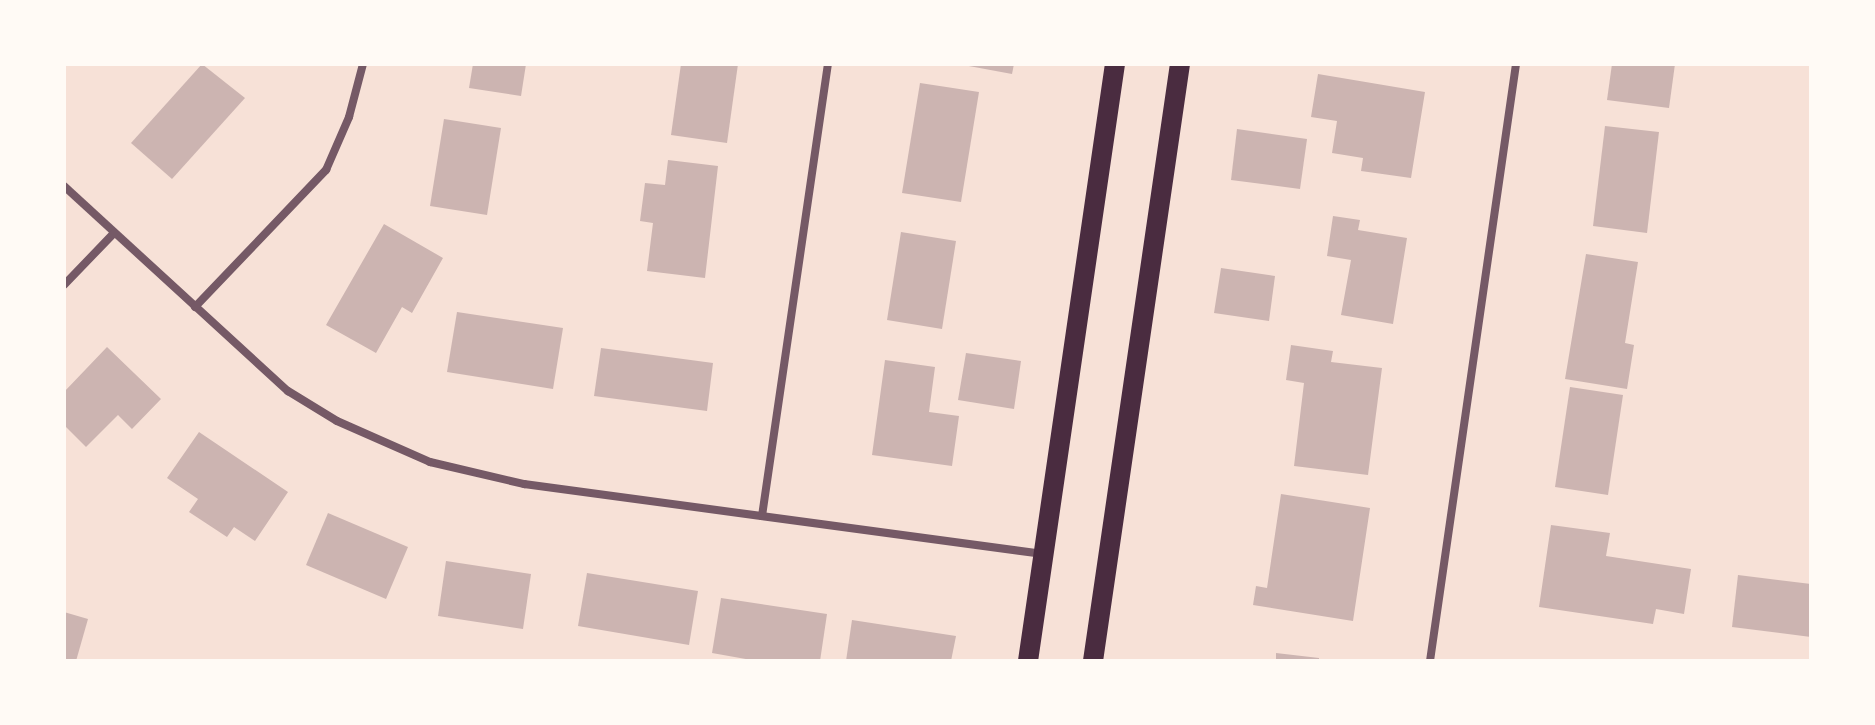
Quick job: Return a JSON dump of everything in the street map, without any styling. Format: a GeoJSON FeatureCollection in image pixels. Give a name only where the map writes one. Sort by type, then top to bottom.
{"type":"FeatureCollection","features":[{"type":"Feature","properties":{"kind":"main road"},"geometry":{"type":"LineString","coordinates":[[1028,661],[1115,64]]}},
{"type":"Feature","properties":{"kind":"main road"},"geometry":{"type":"LineString","coordinates":[[1093,661],[1180,64]]}},
{"type":"Feature","properties":{"kind":"street"},"geometry":{"type":"LineString","coordinates":[[195,307],[326,170],[349,117],[363,64]]}},
{"type":"Feature","properties":{"kind":"street"},"geometry":{"type":"LineString","coordinates":[[762,516],[828,64]]}},
{"type":"Feature","properties":{"kind":"street"},"geometry":{"type":"LineString","coordinates":[[1430,661],[1516,64]]}},
{"type":"Feature","properties":{"kind":"street"},"geometry":{"type":"LineString","coordinates":[[64,186],[288,391],[360,432],[430,462],[524,484],[1044,554]]}},
{"type":"Feature","properties":{"kind":"street"},"geometry":{"type":"LineString","coordinates":[[64,285],[114,233]]}},
{"type":"Feature","properties":{"kind":"building"},"geometry":{"type":"Polygon","coordinates":[[[202,64],[245,98],[172,179],[131,143],[202,64]]]}},
{"type":"Feature","properties":{"kind":"building"},"geometry":{"type":"Polygon","coordinates":[[[473,64],[526,64],[521,96],[469,88],[473,64]]]}},
{"type":"Feature","properties":{"kind":"building"},"geometry":{"type":"Polygon","coordinates":[[[681,64],[738,64],[727,143],[671,135],[681,64]]]}},
{"type":"Feature","properties":{"kind":"building"},"geometry":{"type":"Polygon","coordinates":[[[958,64],[1014,64],[1012,74],[958,64]]]}},
{"type":"Feature","properties":{"kind":"building"},"geometry":{"type":"Polygon","coordinates":[[[1612,64],[1675,64],[1669,108],[1607,100],[1612,64]]]}},
{"type":"Feature","properties":{"kind":"building"},"geometry":{"type":"Polygon","coordinates":[[[1318,74],[1425,92],[1411,178],[1361,171],[1363,158],[1332,153],[1337,121],[1311,117],[1318,74]]]}},
{"type":"Feature","properties":{"kind":"building"},"geometry":{"type":"Polygon","coordinates":[[[920,83],[979,92],[961,202],[902,193],[920,83]]]}},
{"type":"Feature","properties":{"kind":"building"},"geometry":{"type":"Polygon","coordinates":[[[444,119],[501,128],[487,215],[430,206],[444,119]]]}},
{"type":"Feature","properties":{"kind":"building"},"geometry":{"type":"Polygon","coordinates":[[[1605,126],[1659,132],[1647,233],[1593,226],[1605,126]]]}},
{"type":"Feature","properties":{"kind":"building"},"geometry":{"type":"Polygon","coordinates":[[[1237,129],[1307,139],[1300,189],[1231,180],[1237,129]]]}},
{"type":"Feature","properties":{"kind":"building"},"geometry":{"type":"Polygon","coordinates":[[[668,160],[718,166],[705,278],[647,271],[653,223],[640,221],[645,183],[665,185],[668,160]]]}},
{"type":"Feature","properties":{"kind":"building"},"geometry":{"type":"Polygon","coordinates":[[[1333,216],[1360,220],[1358,230],[1407,238],[1393,324],[1341,315],[1351,260],[1327,256],[1333,216]]]}},
{"type":"Feature","properties":{"kind":"building"},"geometry":{"type":"Polygon","coordinates":[[[384,224],[443,258],[412,313],[402,307],[376,353],[326,325],[384,224]]]}},
{"type":"Feature","properties":{"kind":"building"},"geometry":{"type":"Polygon","coordinates":[[[901,232],[956,241],[942,329],[887,320],[901,232]]]}},
{"type":"Feature","properties":{"kind":"building"},"geometry":{"type":"Polygon","coordinates":[[[1586,254],[1638,262],[1625,343],[1634,345],[1627,389],[1565,379],[1586,254]]]}},
{"type":"Feature","properties":{"kind":"building"},"geometry":{"type":"Polygon","coordinates":[[[1221,268],[1275,276],[1269,321],[1214,313],[1221,268]]]}},
{"type":"Feature","properties":{"kind":"building"},"geometry":{"type":"Polygon","coordinates":[[[457,312],[563,328],[553,389],[447,372],[457,312]]]}},
{"type":"Feature","properties":{"kind":"building"},"geometry":{"type":"Polygon","coordinates":[[[1291,345],[1333,351],[1331,362],[1382,368],[1368,475],[1294,466],[1304,383],[1286,380],[1291,345]]]}},
{"type":"Feature","properties":{"kind":"building"},"geometry":{"type":"Polygon","coordinates":[[[107,347],[161,399],[132,429],[118,415],[86,447],[64,425],[64,392],[107,347]]]}},
{"type":"Feature","properties":{"kind":"building"},"geometry":{"type":"Polygon","coordinates":[[[601,348],[713,363],[707,411],[594,396],[601,348]]]}},
{"type":"Feature","properties":{"kind":"building"},"geometry":{"type":"Polygon","coordinates":[[[966,353],[1021,361],[1014,409],[958,400],[966,353]]]}},
{"type":"Feature","properties":{"kind":"building"},"geometry":{"type":"Polygon","coordinates":[[[885,360],[935,367],[929,412],[959,416],[952,466],[872,455],[885,360]]]}},
{"type":"Feature","properties":{"kind":"building"},"geometry":{"type":"Polygon","coordinates":[[[1570,387],[1623,395],[1608,495],[1555,487],[1570,387]]]}},
{"type":"Feature","properties":{"kind":"building"},"geometry":{"type":"Polygon","coordinates":[[[199,432],[288,492],[255,541],[234,527],[227,537],[189,512],[198,499],[167,478],[199,432]]]}},
{"type":"Feature","properties":{"kind":"building"},"geometry":{"type":"Polygon","coordinates":[[[1281,494],[1370,508],[1353,621],[1253,605],[1256,586],[1267,588],[1281,494]]]}},
{"type":"Feature","properties":{"kind":"building"},"geometry":{"type":"Polygon","coordinates":[[[328,513],[408,547],[386,599],[306,565],[328,513]]]}},
{"type":"Feature","properties":{"kind":"building"},"geometry":{"type":"Polygon","coordinates":[[[1551,525],[1610,533],[1606,556],[1691,569],[1684,614],[1656,609],[1653,624],[1539,607],[1551,525]]]}},
{"type":"Feature","properties":{"kind":"building"},"geometry":{"type":"Polygon","coordinates":[[[446,561],[531,574],[523,629],[438,616],[446,561]]]}},
{"type":"Feature","properties":{"kind":"building"},"geometry":{"type":"Polygon","coordinates":[[[587,573],[698,591],[689,645],[578,626],[587,573]]]}},
{"type":"Feature","properties":{"kind":"building"},"geometry":{"type":"Polygon","coordinates":[[[1738,575],[1811,584],[1811,637],[1732,627],[1738,575]]]}},
{"type":"Feature","properties":{"kind":"building"},"geometry":{"type":"Polygon","coordinates":[[[721,598],[827,614],[820,661],[757,661],[712,653],[721,598]]]}},
{"type":"Feature","properties":{"kind":"building"},"geometry":{"type":"Polygon","coordinates":[[[64,612],[88,619],[76,661],[64,661],[64,612]]]}},
{"type":"Feature","properties":{"kind":"building"},"geometry":{"type":"Polygon","coordinates":[[[852,620],[956,636],[951,661],[846,661],[852,620]]]}},
{"type":"Feature","properties":{"kind":"building"},"geometry":{"type":"Polygon","coordinates":[[[1276,653],[1319,658],[1319,661],[1276,661],[1276,653]]]}}]}
